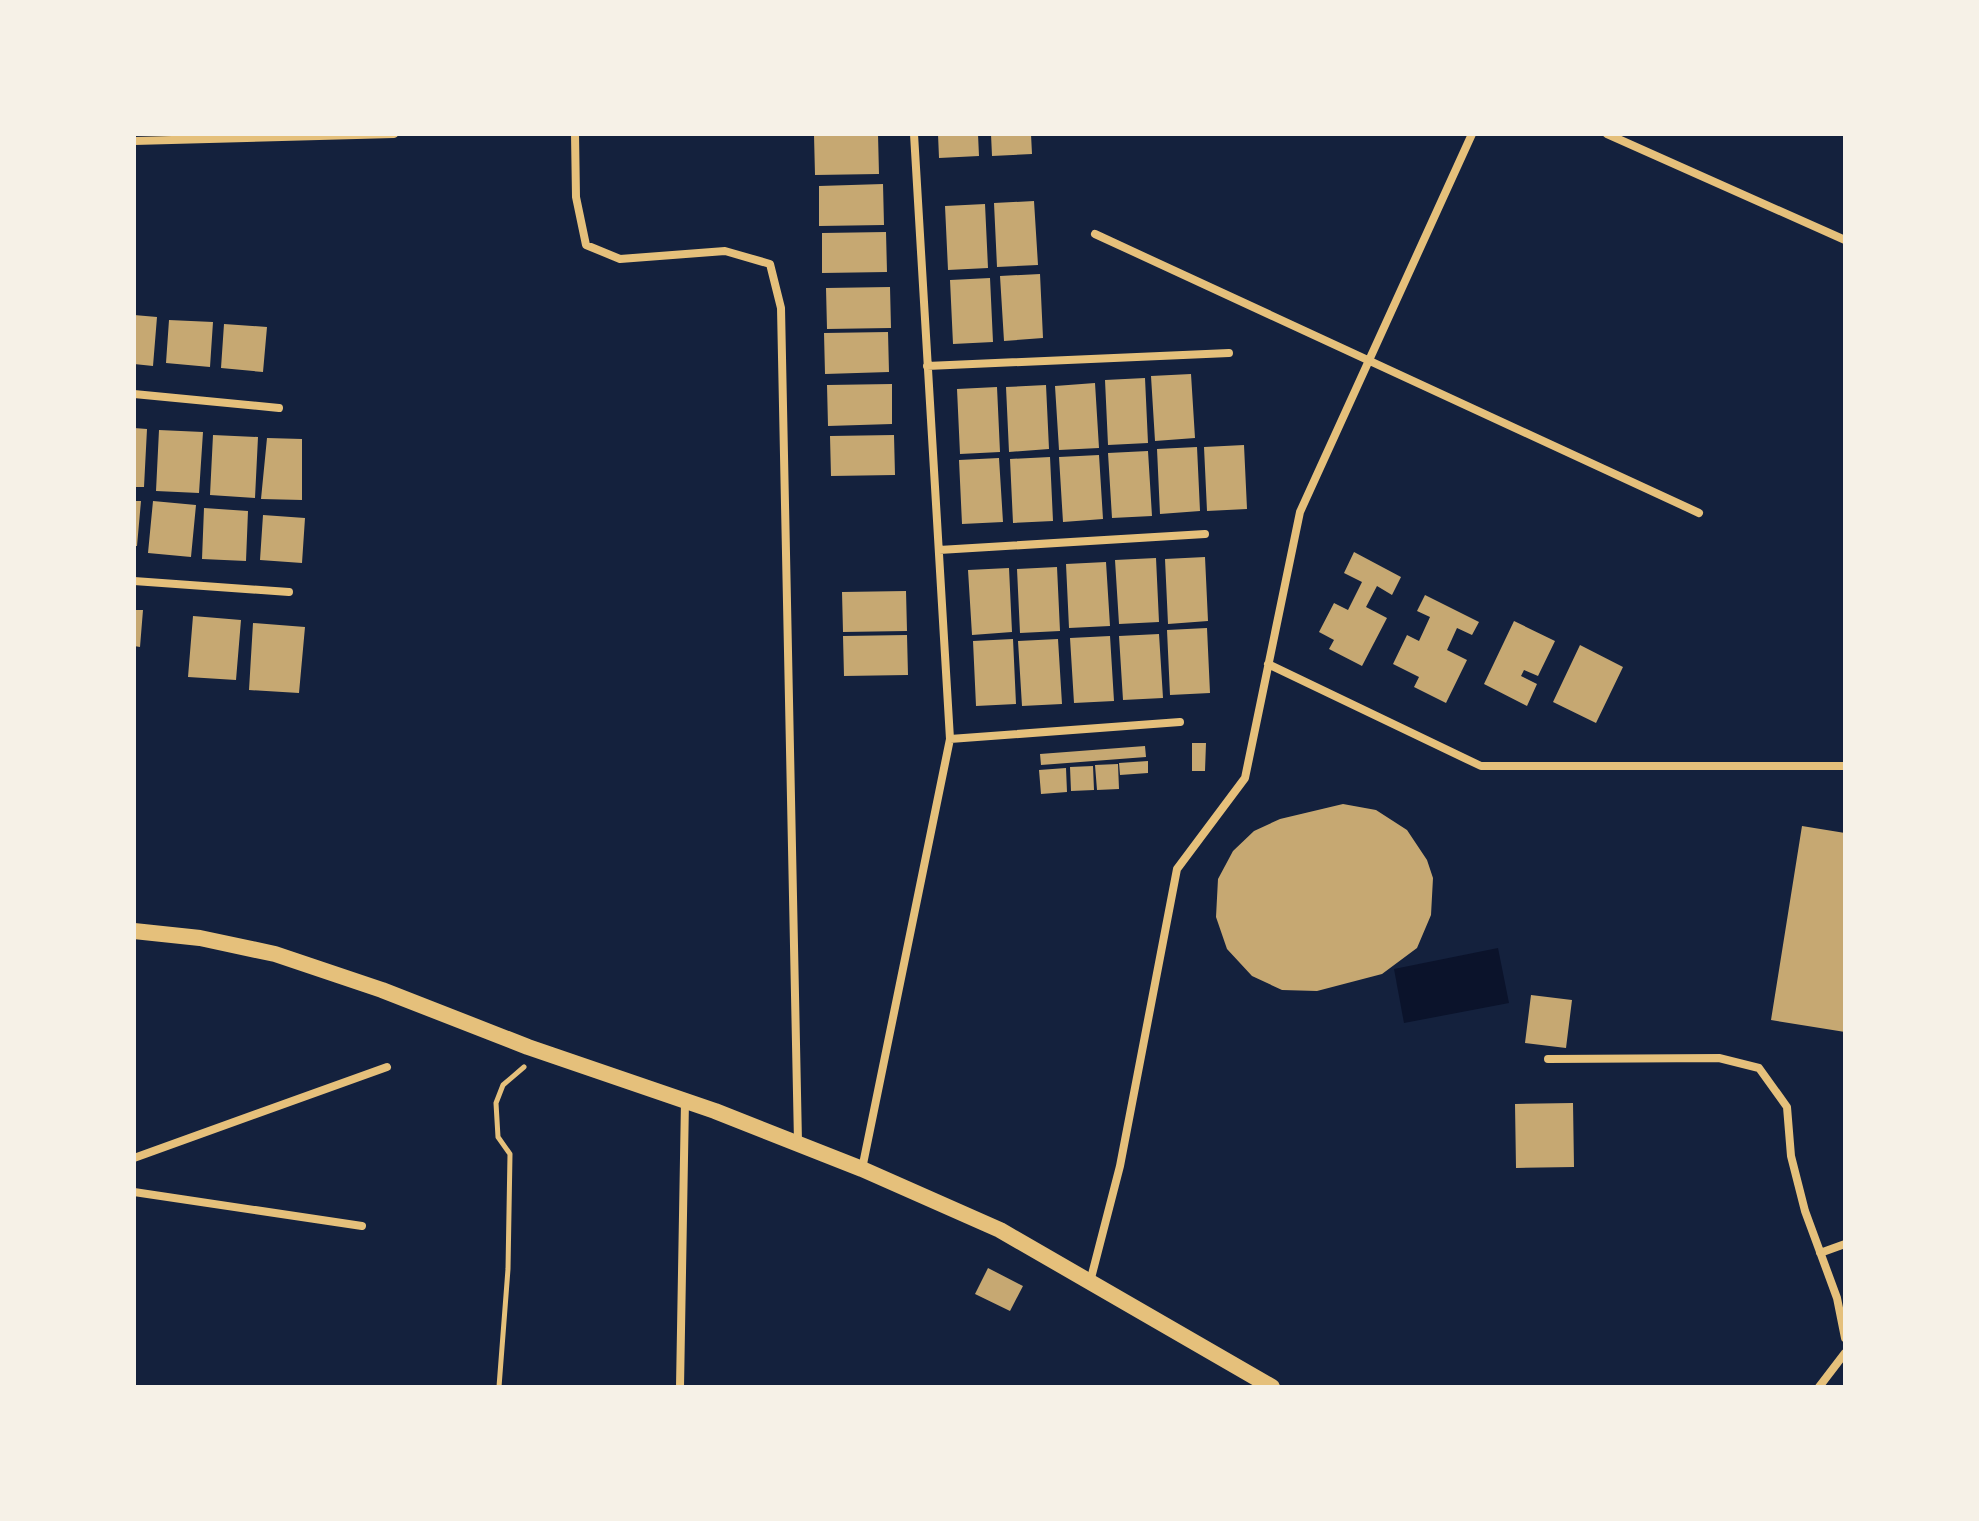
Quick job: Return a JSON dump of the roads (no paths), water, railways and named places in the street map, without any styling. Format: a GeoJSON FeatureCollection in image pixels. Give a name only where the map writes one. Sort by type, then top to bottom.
{"type":"FeatureCollection","features":[{"type":"Feature","properties":{"kind":"main road"},"geometry":{"type":"LineString","coordinates":[[134,931],[200,938],[275,954],[798,1142],[1000,1230],[1272,1387]]}},
{"type":"Feature","properties":{"kind":"street"},"geometry":{"type":"LineString","coordinates":[[134,141],[394,134]]}},
{"type":"Feature","properties":{"kind":"street"},"geometry":{"type":"LineString","coordinates":[[575,134],[576,197],[586,245],[620,259],[725,251],[770,264],[781,308],[798,1142]]}},
{"type":"Feature","properties":{"kind":"street"},"geometry":{"type":"LineString","coordinates":[[862,1169],[950,739],[914,134]]}},
{"type":"Feature","properties":{"kind":"street"},"geometry":{"type":"LineString","coordinates":[[1090,1283],[1120,1166],[1177,869],[1245,778],[1300,512],[1472,134]]}},
{"type":"Feature","properties":{"kind":"street"},"geometry":{"type":"LineString","coordinates":[[1607,134],[1845,240]]}},
{"type":"Feature","properties":{"kind":"street"},"geometry":{"type":"LineString","coordinates":[[1095,234],[1699,513]]}},
{"type":"Feature","properties":{"kind":"street"},"geometry":{"type":"LineString","coordinates":[[927,366],[1229,353]]}},
{"type":"Feature","properties":{"kind":"street"},"geometry":{"type":"LineString","coordinates":[[134,394],[279,408]]}},
{"type":"Feature","properties":{"kind":"street"},"geometry":{"type":"LineString","coordinates":[[939,550],[1205,534]]}},
{"type":"Feature","properties":{"kind":"street"},"geometry":{"type":"LineString","coordinates":[[134,581],[289,592]]}},
{"type":"Feature","properties":{"kind":"street"},"geometry":{"type":"LineString","coordinates":[[1268,664],[1481,766],[1845,766]]}},
{"type":"Feature","properties":{"kind":"street"},"geometry":{"type":"LineString","coordinates":[[950,739],[1180,722]]}},
{"type":"Feature","properties":{"kind":"street"},"geometry":{"type":"LineString","coordinates":[[1548,1059],[1719,1058],[1759,1068],[1787,1107],[1791,1156],[1837,1298],[1845,1338]]}},
{"type":"Feature","properties":{"kind":"street"},"geometry":{"type":"LineString","coordinates":[[134,1158],[387,1067]]}},
{"type":"Feature","properties":{"kind":"street"},"geometry":{"type":"LineString","coordinates":[[680,1387],[685,1101]]}},
{"type":"Feature","properties":{"kind":"street"},"geometry":{"type":"LineString","coordinates":[[134,1192],[362,1226]]}},
{"type":"Feature","properties":{"kind":"street"},"geometry":{"type":"LineString","coordinates":[[1820,1253],[1845,1244]]}},
{"type":"Feature","properties":{"kind":"street"},"geometry":{"type":"LineString","coordinates":[[1819,1387],[1845,1353]]}},
{"type":"Feature","properties":{"kind":"water"},"geometry":{"type":"Polygon","coordinates":[[[1498,948],[1509,1003],[1404,1023],[1394,969],[1498,948]]]}}]}
